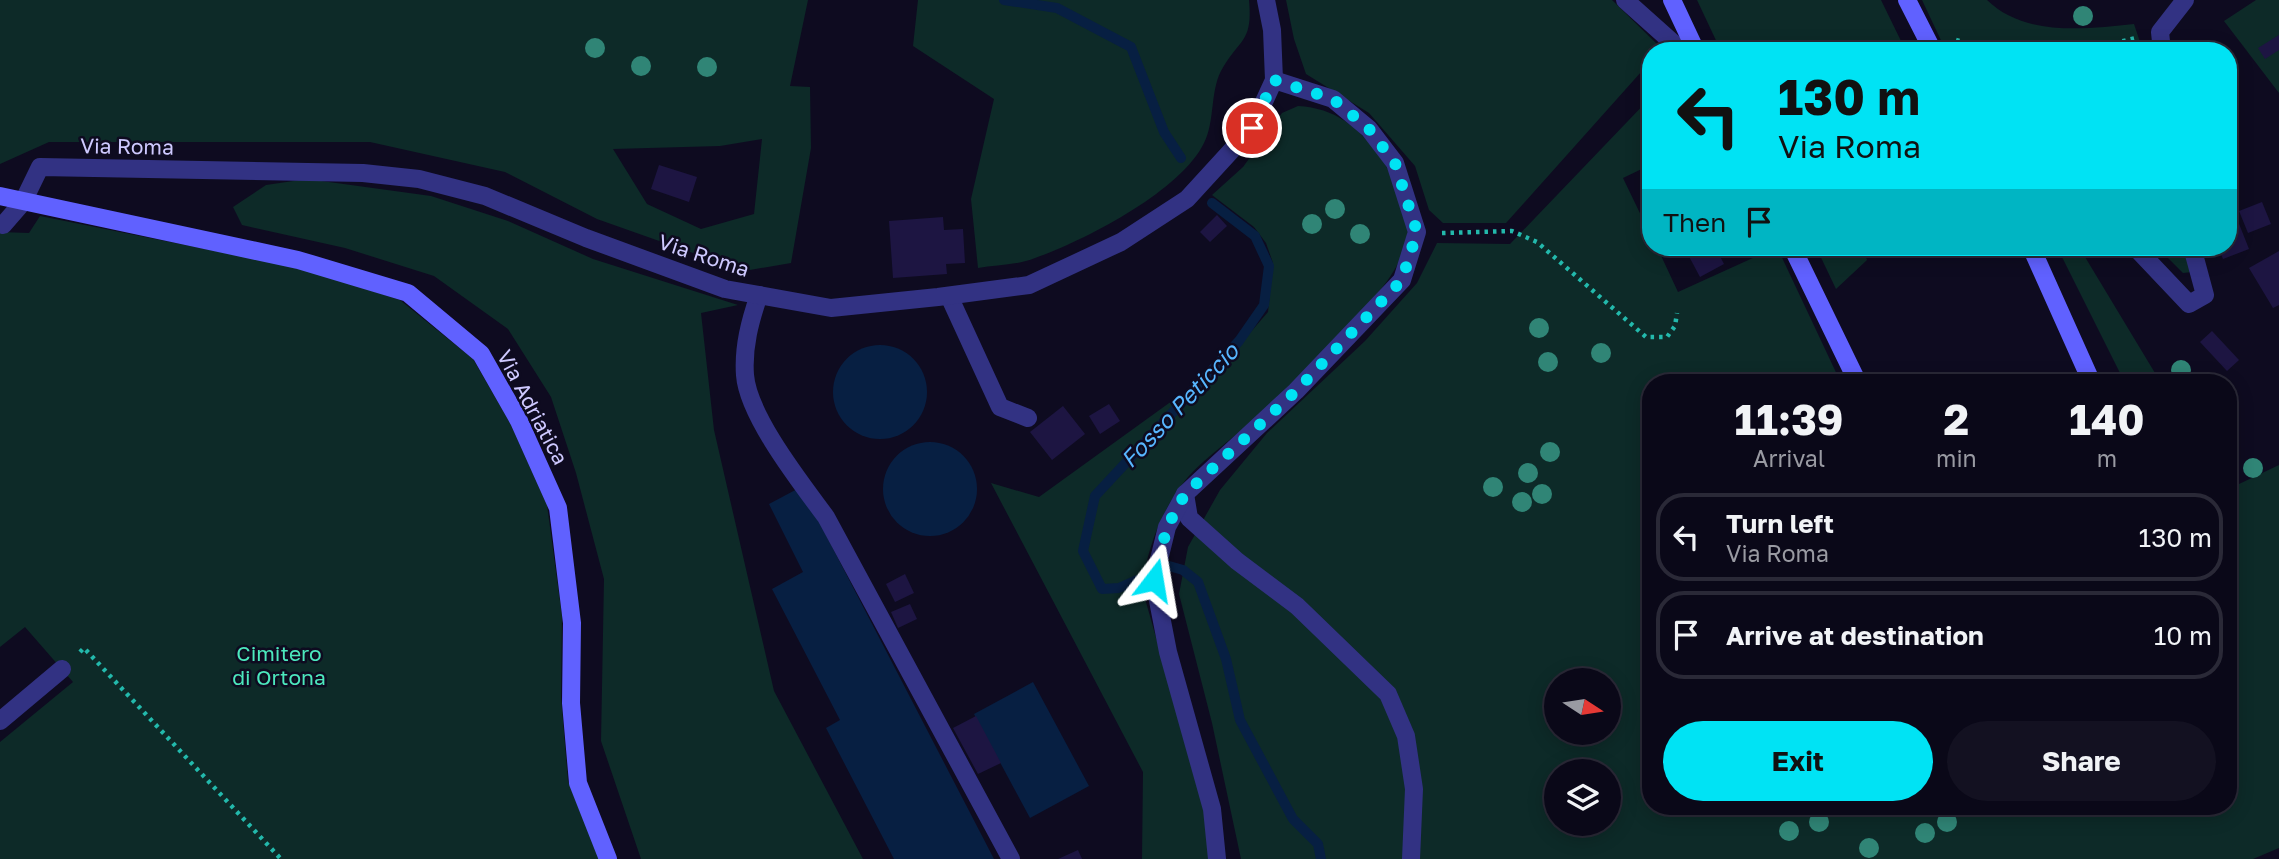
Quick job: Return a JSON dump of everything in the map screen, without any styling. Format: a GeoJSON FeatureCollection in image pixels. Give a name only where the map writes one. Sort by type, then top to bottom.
{"type":"FeatureCollection","features":[{"type":"Feature","properties":{"kind":"main road"},"geometry":{"type":"LineString","coordinates":[[1672,0],[1692,42]]}},
{"type":"Feature","properties":{"kind":"main road"},"geometry":{"type":"LineString","coordinates":[[1908,0],[1929,42]]}},
{"type":"Feature","properties":{"kind":"main road","name":"Via Adriatica"},"geometry":{"type":"LineString","coordinates":[[0,196],[298,261],[408,293],[481,354],[519,421],[558,508],[572,622],[571,703],[578,783],[608,859]]}},
{"type":"Feature","properties":{"kind":"main road"},"geometry":{"type":"LineString","coordinates":[[1796,256],[1854,374]]}},
{"type":"Feature","properties":{"kind":"main road"},"geometry":{"type":"LineString","coordinates":[[2035,256],[2088,374]]}},
{"type":"Feature","properties":{"kind":"street","name":"Via Roma"},"geometry":{"type":"LineString","coordinates":[[0,225],[4,225],[23,202],[40,167],[363,173],[419,179],[485,195],[586,238],[725,289],[831,308],[1029,285],[1121,242],[1187,199],[1252,128],[1274,80],[1272,30],[1266,0]]}},
{"type":"Feature","properties":{"kind":"street"},"geometry":{"type":"LineString","coordinates":[[1625,0],[1672,42]]}},
{"type":"Feature","properties":{"kind":"street"},"geometry":{"type":"LineString","coordinates":[[2161,42],[2160,32],[2186,0]]}},
{"type":"Feature","properties":{"kind":"street"},"geometry":{"type":"LineString","coordinates":[[1217,859],[1212,808],[1168,652],[1154,580],[1167,527],[1185,494],[1296,391],[1402,280],[1417,232],[1395,163],[1369,129],[1333,99],[1274,80]]}},
{"type":"Feature","properties":{"kind":"street"},"geometry":{"type":"LineString","coordinates":[[2144,256],[2189,304],[2205,295],[2194,256]]}},
{"type":"Feature","properties":{"kind":"street"},"geometry":{"type":"LineString","coordinates":[[759,295],[747,334],[745,377],[756,410],[789,467],[825,517],[1011,859]]}},
{"type":"Feature","properties":{"kind":"street"},"geometry":{"type":"LineString","coordinates":[[949,296],[1000,407],[1028,418]]}},
{"type":"Feature","properties":{"kind":"street"},"geometry":{"type":"LineString","coordinates":[[1185,494],[1189,518],[1237,561],[1297,606],[1388,694],[1406,736],[1414,789],[1411,859]]}},
{"type":"Feature","properties":{"kind":"street"},"geometry":{"type":"LineString","coordinates":[[0,721],[62,669]]}},
{"type":"Feature","properties":{"kind":"path"},"geometry":{"type":"LineString","coordinates":[[2118,42],[2160,32]]}},
{"type":"Feature","properties":{"kind":"path"},"geometry":{"type":"LineString","coordinates":[[1417,232],[1512,231],[1537,242],[1646,337],[1667,337],[1675,326],[1677,313]]}},
{"type":"Feature","properties":{"kind":"path"},"geometry":{"type":"LineString","coordinates":[[62,669],[84,648],[281,859]]}},
{"type":"Feature","properties":{"kind":"green space"},"geometry":{"type":"Polygon","coordinates":[[[0,0],[808,0],[790,86],[810,87],[811,148],[791,263],[744,271],[597,219],[505,172],[370,142],[49,142],[0,164],[0,0]],[[762,139],[720,146],[613,149],[647,204],[701,229],[754,214],[762,139]]]}},
{"type":"Feature","properties":{"kind":"green space"},"geometry":{"type":"Polygon","coordinates":[[[918,0],[1249,0],[1250,14],[1247,33],[1218,79],[1210,126],[1204,143],[1175,179],[1129,212],[1079,240],[1028,260],[978,268],[971,199],[994,99],[913,46],[918,0]]]}},
{"type":"Feature","properties":{"kind":"green space"},"geometry":{"type":"Polygon","coordinates":[[[1286,0],[1612,0],[1655,42],[1642,42],[1642,71],[1506,223],[1443,223],[1429,210],[1415,166],[1369,113],[1306,74],[1294,39],[1286,0]]]}},
{"type":"Feature","properties":{"kind":"green space"},"geometry":{"type":"Polygon","coordinates":[[[1697,0],[1881,0],[1901,41],[1899,42],[1717,42],[1697,0]]]}},
{"type":"Feature","properties":{"kind":"green space"},"geometry":{"type":"Polygon","coordinates":[[[1922,0],[1987,0],[2002,12],[2019,20],[2057,28],[2134,24],[2140,42],[1942,42],[1922,0]]]}},
{"type":"Feature","properties":{"kind":"green space"},"geometry":{"type":"Polygon","coordinates":[[[2256,0],[2279,0],[2279,93],[2224,21],[2256,0]]]}},
{"type":"Feature","properties":{"kind":"green space"},"geometry":{"type":"Polygon","coordinates":[[[1298,106],[1335,115],[1355,128],[1372,146],[1386,165],[1401,197],[1407,220],[1407,241],[1399,262],[1364,311],[1291,385],[1188,477],[1163,515],[1148,558],[1142,588],[1206,814],[1209,859],[1142,859],[1143,772],[991,483],[1039,497],[1176,398],[1204,386],[1268,312],[1273,263],[1266,243],[1254,227],[1212,195],[1243,167],[1282,113],[1298,106]]]}},
{"type":"Feature","properties":{"kind":"green space"},"geometry":{"type":"Polygon","coordinates":[[[1642,106],[1642,169],[1623,178],[1642,217],[1642,256],[1661,256],[1678,292],[1757,256],[1781,256],[1837,374],[1642,374],[1642,815],[2237,815],[2237,483],[2279,465],[2279,848],[2253,859],[1241,859],[1212,723],[1179,594],[1188,547],[1220,490],[1267,433],[1365,341],[1417,283],[1437,243],[1510,244],[1642,106]]]}},
{"type":"Feature","properties":{"kind":"green space"},"geometry":{"type":"Polygon","coordinates":[[[307,179],[431,196],[508,221],[593,259],[738,305],[701,313],[714,430],[774,691],[863,859],[641,859],[601,741],[604,579],[576,473],[551,397],[508,329],[434,276],[345,248],[242,225],[233,207],[266,185],[307,179]]]}},
{"type":"Feature","properties":{"kind":"green space","name":"Cimitero di Ortona"},"geometry":{"type":"Polygon","coordinates":[[[40,216],[300,268],[400,300],[473,359],[510,423],[547,505],[562,616],[561,697],[568,781],[599,859],[0,859],[0,742],[73,682],[25,627],[0,647],[0,232],[29,233],[40,216]]]}},
{"type":"Feature","properties":{"kind":"green space"},"geometry":{"type":"Polygon","coordinates":[[[1820,256],[1865,256],[1867,260],[1836,289],[1820,256]]]}},
{"type":"Feature","properties":{"kind":"green space"},"geometry":{"type":"Polygon","coordinates":[[[2062,256],[2084,256],[2156,374],[2120,374],[2062,256]]]}},
{"type":"Feature","properties":{"kind":"green space"},"geometry":{"type":"Polygon","coordinates":[[[2166,256],[2194,256],[2192,272],[2183,273],[2166,256]]]}},
{"type":"Feature","properties":{"kind":"water"},"geometry":{"type":"Polygon","coordinates":[[[880,345],[898,349],[913,359],[923,374],[927,392],[923,410],[913,425],[898,435],[880,439],[862,435],[847,425],[837,410],[833,392],[837,374],[847,359],[862,349],[880,345]]]}},
{"type":"Feature","properties":{"kind":"water"},"geometry":{"type":"Polygon","coordinates":[[[930,442],[948,446],[963,456],[973,471],[977,489],[973,507],[963,522],[948,532],[930,536],[912,532],[897,522],[887,507],[883,489],[887,471],[897,456],[912,446],[930,442]]]}},
{"type":"Feature","properties":{"kind":"water"},"geometry":{"type":"Polygon","coordinates":[[[801,487],[994,859],[894,859],[826,728],[840,720],[772,589],[803,572],[769,504],[801,487]]]}},
{"type":"Feature","properties":{"kind":"water"},"geometry":{"type":"Polygon","coordinates":[[[1033,682],[1089,786],[1030,818],[974,714],[1033,682]]]}},
{"type":"Feature","properties":{"kind":"building"},"geometry":{"type":"Polygon","coordinates":[[[2279,35],[2279,50],[2265,59],[2258,48],[2279,35]]]}},
{"type":"Feature","properties":{"kind":"building"},"geometry":{"type":"Polygon","coordinates":[[[659,165],[697,177],[689,202],[651,189],[659,165]]]}},
{"type":"Feature","properties":{"kind":"building"},"geometry":{"type":"Polygon","coordinates":[[[2262,202],[2271,224],[2248,233],[2239,211],[2262,202]]]}},
{"type":"Feature","properties":{"kind":"building"},"geometry":{"type":"Polygon","coordinates":[[[1217,215],[1227,226],[1210,242],[1200,232],[1217,215]]]}},
{"type":"Feature","properties":{"kind":"building"},"geometry":{"type":"Polygon","coordinates":[[[943,217],[944,230],[963,229],[965,263],[946,264],[947,274],[893,278],[889,221],[943,217]]]}},
{"type":"Feature","properties":{"kind":"building"},"geometry":{"type":"Polygon","coordinates":[[[2237,219],[2249,249],[2237,254],[2237,219]]]}},
{"type":"Feature","properties":{"kind":"building"},"geometry":{"type":"Polygon","coordinates":[[[2279,251],[2279,305],[2273,308],[2249,268],[2279,251]]]}},
{"type":"Feature","properties":{"kind":"building"},"geometry":{"type":"Polygon","coordinates":[[[1689,256],[1720,256],[1724,264],[1700,277],[1689,256]]]}},
{"type":"Feature","properties":{"kind":"building"},"geometry":{"type":"Polygon","coordinates":[[[2212,331],[2239,360],[2227,371],[2200,342],[2212,331]]]}},
{"type":"Feature","properties":{"kind":"building"},"geometry":{"type":"Polygon","coordinates":[[[1109,404],[1120,421],[1100,434],[1089,416],[1109,404]]]}},
{"type":"Feature","properties":{"kind":"building"},"geometry":{"type":"Polygon","coordinates":[[[1063,406],[1085,434],[1052,460],[1030,432],[1063,406]]]}},
{"type":"Feature","properties":{"kind":"building"},"geometry":{"type":"Polygon","coordinates":[[[905,574],[914,593],[895,602],[886,584],[905,574]]]}},
{"type":"Feature","properties":{"kind":"building"},"geometry":{"type":"Polygon","coordinates":[[[910,604],[917,619],[898,628],[891,612],[910,604]]]}},
{"type":"Feature","properties":{"kind":"building"},"geometry":{"type":"Polygon","coordinates":[[[976,716],[1001,763],[978,774],[953,728],[976,716]]]}},
{"type":"Feature","properties":{"kind":"building"},"geometry":{"type":"Polygon","coordinates":[[[1078,850],[1082,859],[1058,859],[1078,850]]]}},
{"type":"Feature","properties":{"kind":"waterway","name":"Fosso Peticcio"},"geometry":{"type":"LineString","coordinates":[[1004,0],[1057,8],[1131,47],[1164,132],[1181,158]]}},
{"type":"Feature","properties":{"kind":"waterway","name":"Fosso Peticcio"},"geometry":{"type":"LineString","coordinates":[[1137,580],[1119,588],[1102,589],[1083,551],[1095,496],[1239,341],[1264,305],[1269,266],[1255,236],[1212,203]]}},
{"type":"Feature","properties":{"kind":"waterway","name":"Fosso Peticcio"},"geometry":{"type":"LineString","coordinates":[[1169,566],[1183,570],[1198,582],[1226,659],[1240,720],[1293,819],[1318,844],[1321,859]]}},
{"type":"Feature","properties":{"kind":"route"},"geometry":{"type":"LineString","coordinates":[[1154,580],[1167,527],[1185,494],[1239,441],[1296,391],[1402,280],[1417,232],[1411,205],[1395,163],[1369,129],[1333,99],[1274,80],[1252,128]]}}]}
